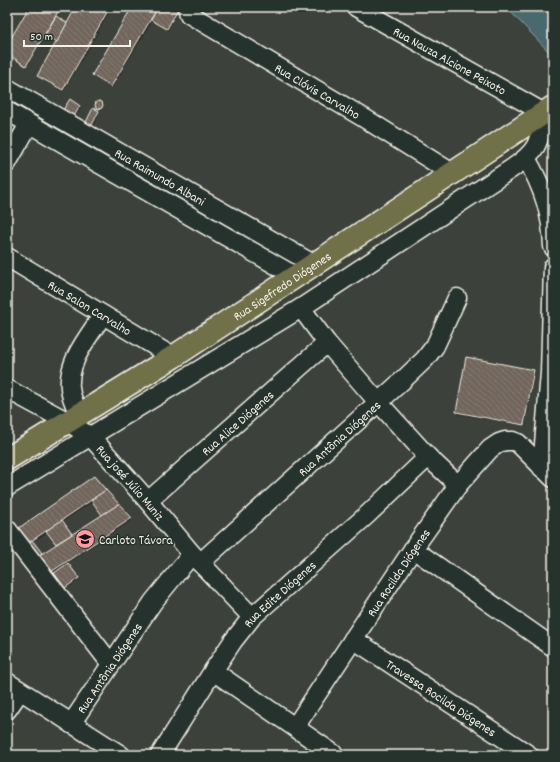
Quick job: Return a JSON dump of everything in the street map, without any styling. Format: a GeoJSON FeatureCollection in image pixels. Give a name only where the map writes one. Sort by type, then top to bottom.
{"type":"FeatureCollection","features":[{"type":"Feature","properties":{"kind":"main road","name":"Rua Sigefredo Diógenes"},"geometry":{"type":"LineString","coordinates":[[7,459],[173,357],[548,110]]}},
{"type":"Feature","properties":{"kind":"street","name":"Rua Clóvis Carvalho"},"geometry":{"type":"LineString","coordinates":[[187,7],[189,14],[357,114],[452,173]]}},
{"type":"Feature","properties":{"kind":"street","name":"Rua Nauza Alcione Peixoto"},"geometry":{"type":"LineString","coordinates":[[356,7],[548,110]]}},
{"type":"Feature","properties":{"kind":"street","name":"Rua Raimundo Albani"},"geometry":{"type":"LineString","coordinates":[[7,88],[313,264]]}},
{"type":"Feature","properties":{"kind":"street"},"geometry":{"type":"LineString","coordinates":[[7,487],[301,308],[526,158],[532,153],[537,143],[548,110]]}},
{"type":"Feature","properties":{"kind":"street","name":"Rua Raimundo Albani"},"geometry":{"type":"LineString","coordinates":[[7,111],[295,276]]}},
{"type":"Feature","properties":{"kind":"street"},"geometry":{"type":"LineString","coordinates":[[7,163],[30,124]]}},
{"type":"Feature","properties":{"kind":"street"},"geometry":{"type":"LineString","coordinates":[[102,165],[111,149]]}},
{"type":"Feature","properties":{"kind":"street"},"geometry":{"type":"LineString","coordinates":[[526,158],[546,199],[553,236],[553,247]]}},
{"type":"Feature","properties":{"kind":"street"},"geometry":{"type":"LineString","coordinates":[[233,240],[245,225]]}},
{"type":"Feature","properties":{"kind":"street","name":"Rua Salon Carvalho"},"geometry":{"type":"LineString","coordinates":[[7,257],[173,357]]}},
{"type":"Feature","properties":{"kind":"street"},"geometry":{"type":"LineString","coordinates":[[548,473],[553,267]]}},
{"type":"Feature","properties":{"kind":"street","name":"Rua Antônia Diógenes"},"geometry":{"type":"LineString","coordinates":[[71,724],[153,602],[196,558],[425,360],[435,346],[457,298]]}},
{"type":"Feature","properties":{"kind":"street"},"geometry":{"type":"LineString","coordinates":[[301,308],[327,343],[378,402],[428,457],[458,485]]}},
{"type":"Feature","properties":{"kind":"street"},"geometry":{"type":"LineString","coordinates":[[73,418],[70,388],[75,360],[79,350],[103,315]]}},
{"type":"Feature","properties":{"kind":"street","name":"Rua Alice Diógenes"},"geometry":{"type":"LineString","coordinates":[[148,501],[327,343]]}},
{"type":"Feature","properties":{"kind":"street","name":"Rua josé Júlio Muniz"},"geometry":{"type":"LineString","coordinates":[[7,389],[73,418],[91,436],[196,558],[252,616]]}},
{"type":"Feature","properties":{"kind":"street","name":"Rua Rocilda Diógenes"},"geometry":{"type":"LineString","coordinates":[[295,727],[413,549],[458,485],[490,449],[505,440],[518,443],[548,473]]}},
{"type":"Feature","properties":{"kind":"street","name":"Rua Edite Diógenes"},"geometry":{"type":"LineString","coordinates":[[160,755],[213,671],[252,616],[367,515],[428,457]]}},
{"type":"Feature","properties":{"kind":"street"},"geometry":{"type":"LineString","coordinates":[[7,529],[111,664]]}},
{"type":"Feature","properties":{"kind":"street"},"geometry":{"type":"LineString","coordinates":[[413,549],[553,647]]}},
{"type":"Feature","properties":{"kind":"street","name":"Travessa Rocilda Diógenes"},"geometry":{"type":"LineString","coordinates":[[353,638],[529,755]]}},
{"type":"Feature","properties":{"kind":"street"},"geometry":{"type":"LineString","coordinates":[[213,671],[336,755]]}},
{"type":"Feature","properties":{"kind":"street"},"geometry":{"type":"LineString","coordinates":[[7,710],[13,687],[121,755]]}},
{"type":"Feature","properties":{"kind":"water"},"geometry":{"type":"Polygon","coordinates":[[[506,7],[553,7],[553,56],[506,7]]]}},
{"type":"Feature","properties":{"kind":"building"},"geometry":{"type":"Polygon","coordinates":[[[29,7],[61,7],[26,66],[7,54],[7,45],[29,7]]]}},
{"type":"Feature","properties":{"kind":"building"},"geometry":{"type":"Polygon","coordinates":[[[76,7],[110,7],[63,90],[37,76],[76,7]]]}},
{"type":"Feature","properties":{"kind":"building"},"geometry":{"type":"Polygon","coordinates":[[[132,7],[158,7],[111,87],[92,75],[132,7]]]}},
{"type":"Feature","properties":{"kind":"building"},"geometry":{"type":"Polygon","coordinates":[[[158,7],[179,7],[167,29],[151,20],[158,7]]]}},
{"type":"Feature","properties":{"kind":"building"},"geometry":{"type":"Polygon","coordinates":[[[56,16],[67,23],[57,42],[45,35],[56,16]]]}},
{"type":"Feature","properties":{"kind":"building"},"geometry":{"type":"Polygon","coordinates":[[[70,99],[80,106],[72,120],[61,113],[70,99]]]}},
{"type":"Feature","properties":{"kind":"building"},"geometry":{"type":"Polygon","coordinates":[[[97,101],[101,101],[103,105],[101,109],[97,109],[95,107],[95,103],[97,101]]]}},
{"type":"Feature","properties":{"kind":"building"},"geometry":{"type":"Polygon","coordinates":[[[93,108],[99,111],[90,129],[84,126],[93,108]]]}},
{"type":"Feature","properties":{"kind":"building"},"geometry":{"type":"Polygon","coordinates":[[[466,357],[534,370],[524,425],[456,412],[466,357]]]}},
{"type":"Feature","properties":{"kind":"building"},"geometry":{"type":"Polygon","coordinates":[[[94,476],[106,490],[24,546],[13,532],[94,476]]]}},
{"type":"Feature","properties":{"kind":"building"},"geometry":{"type":"Polygon","coordinates":[[[106,490],[119,504],[102,515],[91,500],[106,490]]]}},
{"type":"Feature","properties":{"kind":"building"},"geometry":{"type":"Polygon","coordinates":[[[119,504],[132,518],[48,574],[35,558],[119,504]]]}},
{"type":"Feature","properties":{"kind":"building"},"geometry":{"type":"Polygon","coordinates":[[[62,520],[72,534],[56,544],[46,531],[62,520]]]}},
{"type":"Feature","properties":{"kind":"building"},"geometry":{"type":"Polygon","coordinates":[[[32,540],[42,553],[35,558],[24,546],[32,540]]]}},
{"type":"Feature","properties":{"kind":"building"},"geometry":{"type":"Polygon","coordinates":[[[68,563],[79,578],[65,588],[54,573],[68,563]]]}},
{"type":"Feature","properties":{"kind":"place","name":"Carloto Távora"},"geometry":{"type":"Point","coordinates":[85,539]}}]}
